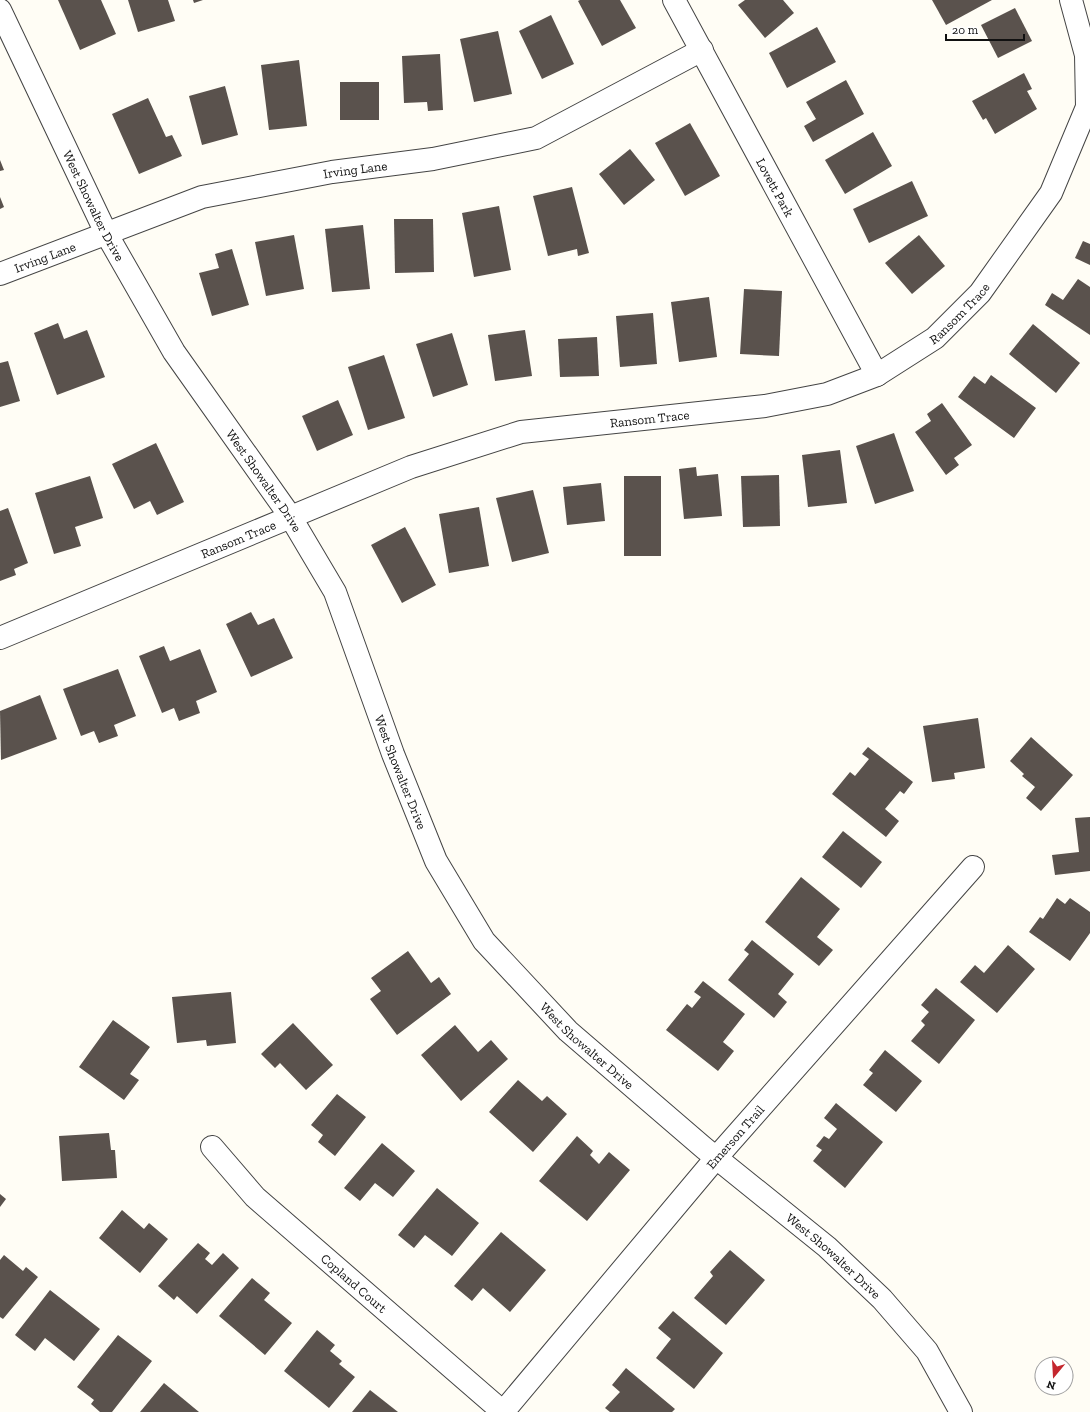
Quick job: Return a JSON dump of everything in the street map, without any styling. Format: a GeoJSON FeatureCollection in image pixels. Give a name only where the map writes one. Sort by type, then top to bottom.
{"type":"FeatureCollection","features":[{"type":"Feature","properties":{"kind":"street","name":"Lovett Park"},"geometry":{"type":"LineString","coordinates":[[674,0],[877,375]]}},
{"type":"Feature","properties":{"kind":"street","name":"Ransom Trace"},"geometry":{"type":"LineString","coordinates":[[0,638],[290,516],[411,467],[521,432],[765,406],[827,394],[877,375],[935,338],[980,293],[1050,193],[1087,107],[1086,55],[1071,0]]}},
{"type":"Feature","properties":{"kind":"street","name":"West Showalter Drive"},"geometry":{"type":"LineString","coordinates":[[0,10],[106,233],[174,352],[290,516],[335,592],[394,754],[436,861],[484,940],[568,1031],[716,1158],[827,1247],[882,1299],[927,1351],[961,1412]]}},
{"type":"Feature","properties":{"kind":"street","name":"Irving Lane"},"geometry":{"type":"LineString","coordinates":[[0,274],[202,197],[332,172],[433,159],[536,138],[702,50]]}},
{"type":"Feature","properties":{"kind":"street","name":"Emerson Trail"},"geometry":{"type":"LineString","coordinates":[[503,1412],[716,1158],[973,867]]}},
{"type":"Feature","properties":{"kind":"street","name":"Copland Court"},"geometry":{"type":"LineString","coordinates":[[212,1147],[255,1197],[503,1412]]}},
{"type":"Feature","properties":{"kind":"building"},"geometry":{"type":"Polygon","coordinates":[[[58,0],[101,0],[116,34],[80,50],[58,0]]]}},
{"type":"Feature","properties":{"kind":"building"},"geometry":{"type":"Polygon","coordinates":[[[128,0],[168,0],[175,21],[138,32],[128,0]]]}},
{"type":"Feature","properties":{"kind":"building"},"geometry":{"type":"Polygon","coordinates":[[[193,0],[203,0],[194,3],[193,0]]]}},
{"type":"Feature","properties":{"kind":"building"},"geometry":{"type":"Polygon","coordinates":[[[620,0],[636,28],[602,46],[578,1],[620,0]]]}},
{"type":"Feature","properties":{"kind":"building"},"geometry":{"type":"Polygon","coordinates":[[[745,0],[783,0],[794,13],[765,38],[738,5],[745,0]]]}},
{"type":"Feature","properties":{"kind":"building"},"geometry":{"type":"Polygon","coordinates":[[[932,0],[992,0],[946,25],[932,0]]]}},
{"type":"Feature","properties":{"kind":"building"},"geometry":{"type":"Polygon","coordinates":[[[1015,8],[1032,41],[998,58],[981,25],[1015,8]]]}},
{"type":"Feature","properties":{"kind":"building"},"geometry":{"type":"Polygon","coordinates":[[[551,15],[574,64],[542,79],[519,31],[551,15]]]}},
{"type":"Feature","properties":{"kind":"building"},"geometry":{"type":"Polygon","coordinates":[[[817,27],[836,62],[787,88],[769,53],[817,27]]]}},
{"type":"Feature","properties":{"kind":"building"},"geometry":{"type":"Polygon","coordinates":[[[498,31],[512,94],[474,102],[460,39],[498,31]]]}},
{"type":"Feature","properties":{"kind":"building"},"geometry":{"type":"Polygon","coordinates":[[[440,54],[443,110],[428,111],[427,102],[404,103],[402,56],[440,54]]]}},
{"type":"Feature","properties":{"kind":"building"},"geometry":{"type":"Polygon","coordinates":[[[299,60],[307,126],[269,130],[261,65],[299,60]]]}},
{"type":"Feature","properties":{"kind":"building"},"geometry":{"type":"Polygon","coordinates":[[[1024,73],[1032,89],[1027,91],[1037,109],[995,134],[986,118],[983,120],[972,101],[1024,73]]]}},
{"type":"Feature","properties":{"kind":"building"},"geometry":{"type":"Polygon","coordinates":[[[846,80],[864,114],[813,142],[804,126],[816,119],[806,102],[846,80]]]}},
{"type":"Feature","properties":{"kind":"building"},"geometry":{"type":"Polygon","coordinates":[[[340,82],[379,82],[379,120],[340,120],[340,82]]]}},
{"type":"Feature","properties":{"kind":"building"},"geometry":{"type":"Polygon","coordinates":[[[225,86],[238,135],[202,145],[189,96],[225,86]]]}},
{"type":"Feature","properties":{"kind":"building"},"geometry":{"type":"Polygon","coordinates":[[[148,98],[166,137],[172,135],[182,156],[139,174],[112,114],[148,98]]]}},
{"type":"Feature","properties":{"kind":"building"},"geometry":{"type":"Polygon","coordinates":[[[690,123],[720,176],[685,196],[655,143],[690,123]]]}},
{"type":"Feature","properties":{"kind":"building"},"geometry":{"type":"Polygon","coordinates":[[[873,132],[892,166],[845,194],[825,160],[873,132]]]}},
{"type":"Feature","properties":{"kind":"building"},"geometry":{"type":"Polygon","coordinates":[[[630,149],[655,180],[624,205],[599,174],[630,149]]]}},
{"type":"Feature","properties":{"kind":"building"},"geometry":{"type":"Polygon","coordinates":[[[0,160],[4,170],[0,171],[0,160]]]}},
{"type":"Feature","properties":{"kind":"building"},"geometry":{"type":"Polygon","coordinates":[[[912,181],[928,216],[869,243],[853,209],[912,181]]]}},
{"type":"Feature","properties":{"kind":"building"},"geometry":{"type":"Polygon","coordinates":[[[572,187],[589,253],[578,256],[577,249],[548,256],[533,196],[572,187]]]}},
{"type":"Feature","properties":{"kind":"building"},"geometry":{"type":"Polygon","coordinates":[[[0,197],[4,207],[0,209],[0,197]]]}},
{"type":"Feature","properties":{"kind":"building"},"geometry":{"type":"Polygon","coordinates":[[[499,206],[511,270],[474,277],[462,213],[499,206]]]}},
{"type":"Feature","properties":{"kind":"building"},"geometry":{"type":"Polygon","coordinates":[[[394,219],[433,219],[434,272],[395,273],[394,219]]]}},
{"type":"Feature","properties":{"kind":"building"},"geometry":{"type":"Polygon","coordinates":[[[363,225],[370,289],[332,292],[325,229],[363,225]]]}},
{"type":"Feature","properties":{"kind":"building"},"geometry":{"type":"Polygon","coordinates":[[[294,235],[304,289],[266,296],[255,242],[294,235]]]}},
{"type":"Feature","properties":{"kind":"building"},"geometry":{"type":"Polygon","coordinates":[[[919,235],[945,266],[912,294],[885,263],[919,235]]]}},
{"type":"Feature","properties":{"kind":"building"},"geometry":{"type":"Polygon","coordinates":[[[1083,241],[1090,244],[1090,265],[1075,258],[1083,241]]]}},
{"type":"Feature","properties":{"kind":"building"},"geometry":{"type":"Polygon","coordinates":[[[232,249],[249,305],[212,316],[199,273],[219,268],[215,254],[232,249]]]}},
{"type":"Feature","properties":{"kind":"building"},"geometry":{"type":"Polygon","coordinates":[[[1078,279],[1090,287],[1090,335],[1045,305],[1052,293],[1063,300],[1078,279]]]}},
{"type":"Feature","properties":{"kind":"building"},"geometry":{"type":"Polygon","coordinates":[[[744,289],[782,291],[779,356],[740,354],[744,289]]]}},
{"type":"Feature","properties":{"kind":"building"},"geometry":{"type":"Polygon","coordinates":[[[709,297],[717,357],[679,362],[671,302],[709,297]]]}},
{"type":"Feature","properties":{"kind":"building"},"geometry":{"type":"Polygon","coordinates":[[[653,313],[657,364],[620,367],[616,316],[653,313]]]}},
{"type":"Feature","properties":{"kind":"building"},"geometry":{"type":"Polygon","coordinates":[[[58,323],[64,339],[87,330],[105,377],[57,395],[34,333],[58,323]]]}},
{"type":"Feature","properties":{"kind":"building"},"geometry":{"type":"Polygon","coordinates":[[[1033,324],[1080,363],[1056,393],[1009,354],[1033,324]]]}},
{"type":"Feature","properties":{"kind":"building"},"geometry":{"type":"Polygon","coordinates":[[[525,330],[532,376],[495,381],[488,335],[525,330]]]}},
{"type":"Feature","properties":{"kind":"building"},"geometry":{"type":"Polygon","coordinates":[[[452,333],[468,385],[433,397],[416,344],[452,333]]]}},
{"type":"Feature","properties":{"kind":"building"},"geometry":{"type":"Polygon","coordinates":[[[597,337],[599,376],[560,377],[558,339],[597,337]]]}},
{"type":"Feature","properties":{"kind":"building"},"geometry":{"type":"Polygon","coordinates":[[[384,355],[405,418],[368,430],[348,367],[384,355]]]}},
{"type":"Feature","properties":{"kind":"building"},"geometry":{"type":"Polygon","coordinates":[[[8,361],[20,401],[0,407],[0,363],[8,361]]]}},
{"type":"Feature","properties":{"kind":"building"},"geometry":{"type":"Polygon","coordinates":[[[991,375],[1036,408],[1014,438],[958,397],[974,376],[985,384],[991,375]]]}},
{"type":"Feature","properties":{"kind":"building"},"geometry":{"type":"Polygon","coordinates":[[[338,400],[353,435],[317,451],[302,416],[338,400]]]}},
{"type":"Feature","properties":{"kind":"building"},"geometry":{"type":"Polygon","coordinates":[[[942,403],[972,445],[954,458],[959,465],[946,475],[915,432],[931,421],[927,414],[942,403]]]}},
{"type":"Feature","properties":{"kind":"building"},"geometry":{"type":"Polygon","coordinates":[[[894,433],[914,491],[875,504],[856,446],[894,433]]]}},
{"type":"Feature","properties":{"kind":"building"},"geometry":{"type":"Polygon","coordinates":[[[156,443],[184,502],[157,515],[150,501],[134,509],[112,464],[156,443]]]}},
{"type":"Feature","properties":{"kind":"building"},"geometry":{"type":"Polygon","coordinates":[[[840,450],[847,503],[808,507],[802,455],[840,450]]]}},
{"type":"Feature","properties":{"kind":"building"},"geometry":{"type":"Polygon","coordinates":[[[696,467],[697,476],[718,474],[722,516],[684,519],[679,469],[696,467]]]}},
{"type":"Feature","properties":{"kind":"building"},"geometry":{"type":"Polygon","coordinates":[[[779,475],[780,526],[743,527],[741,476],[779,475]]]}},
{"type":"Feature","properties":{"kind":"building"},"geometry":{"type":"Polygon","coordinates":[[[90,476],[103,518],[75,527],[81,546],[54,554],[35,493],[90,476]]]}},
{"type":"Feature","properties":{"kind":"building"},"geometry":{"type":"Polygon","coordinates":[[[624,476],[661,476],[661,556],[624,556],[624,476]]]}},
{"type":"Feature","properties":{"kind":"building"},"geometry":{"type":"Polygon","coordinates":[[[601,483],[605,521],[567,525],[563,487],[601,483]]]}},
{"type":"Feature","properties":{"kind":"building"},"geometry":{"type":"Polygon","coordinates":[[[533,490],[549,553],[512,562],[496,498],[533,490]]]}},
{"type":"Feature","properties":{"kind":"building"},"geometry":{"type":"Polygon","coordinates":[[[479,507],[489,566],[449,573],[439,514],[479,507]]]}},
{"type":"Feature","properties":{"kind":"building"},"geometry":{"type":"Polygon","coordinates":[[[8,508],[28,563],[14,569],[16,575],[0,581],[0,511],[8,508]]]}},
{"type":"Feature","properties":{"kind":"building"},"geometry":{"type":"Polygon","coordinates":[[[405,527],[436,585],[402,603],[371,545],[405,527]]]}},
{"type":"Feature","properties":{"kind":"building"},"geometry":{"type":"Polygon","coordinates":[[[251,612],[258,625],[274,618],[293,658],[251,677],[226,624],[251,612]]]}},
{"type":"Feature","properties":{"kind":"building"},"geometry":{"type":"Polygon","coordinates":[[[164,646],[170,661],[200,649],[217,692],[196,701],[200,713],[179,721],[174,708],[162,713],[139,656],[164,646]]]}},
{"type":"Feature","properties":{"kind":"building"},"geometry":{"type":"Polygon","coordinates":[[[118,669],[136,716],[114,725],[118,736],[99,743],[94,731],[81,736],[63,689],[118,669]]]}},
{"type":"Feature","properties":{"kind":"building"},"geometry":{"type":"Polygon","coordinates":[[[40,695],[57,739],[1,760],[0,711],[40,695]]]}},
{"type":"Feature","properties":{"kind":"building"},"geometry":{"type":"Polygon","coordinates":[[[978,718],[985,768],[954,773],[955,779],[932,782],[923,726],[978,718]]]}},
{"type":"Feature","properties":{"kind":"building"},"geometry":{"type":"Polygon","coordinates":[[[1031,737],[1073,775],[1041,811],[1026,798],[1035,787],[1022,776],[1024,774],[1010,761],[1031,737]]]}},
{"type":"Feature","properties":{"kind":"building"},"geometry":{"type":"Polygon","coordinates":[[[868,747],[913,782],[904,794],[900,791],[885,809],[899,821],[886,837],[832,794],[850,772],[855,776],[869,759],[862,754],[868,747]]]}},
{"type":"Feature","properties":{"kind":"building"},"geometry":{"type":"Polygon","coordinates":[[[1090,817],[1090,871],[1055,875],[1052,855],[1079,852],[1075,818],[1090,817]]]}},
{"type":"Feature","properties":{"kind":"building"},"geometry":{"type":"Polygon","coordinates":[[[843,831],[882,862],[861,888],[822,857],[843,831]]]}},
{"type":"Feature","properties":{"kind":"building"},"geometry":{"type":"Polygon","coordinates":[[[801,877],[840,909],[817,937],[833,950],[819,966],[765,922],[801,877]]]}},
{"type":"Feature","properties":{"kind":"building"},"geometry":{"type":"Polygon","coordinates":[[[1057,898],[1065,904],[1070,898],[1090,912],[1090,933],[1070,961],[1029,932],[1040,917],[1043,919],[1057,898]]]}},
{"type":"Feature","properties":{"kind":"building"},"geometry":{"type":"Polygon","coordinates":[[[752,940],[794,974],[778,994],[787,1002],[774,1018],[728,980],[749,954],[744,950],[752,940]]]}},
{"type":"Feature","properties":{"kind":"building"},"geometry":{"type":"Polygon","coordinates":[[[1008,945],[1035,969],[997,1013],[960,982],[975,965],[984,973],[1008,945]]]}},
{"type":"Feature","properties":{"kind":"building"},"geometry":{"type":"Polygon","coordinates":[[[408,951],[431,983],[439,977],[451,994],[397,1035],[370,999],[381,991],[371,978],[408,951]]]}},
{"type":"Feature","properties":{"kind":"building"},"geometry":{"type":"Polygon","coordinates":[[[703,981],[745,1014],[723,1042],[734,1051],[718,1071],[666,1030],[687,1004],[692,1008],[701,997],[694,992],[703,981]]]}},
{"type":"Feature","properties":{"kind":"building"},"geometry":{"type":"Polygon","coordinates":[[[936,988],[975,1020],[939,1064],[911,1041],[925,1025],[921,1021],[929,1012],[921,1005],[936,988]]]}},
{"type":"Feature","properties":{"kind":"building"},"geometry":{"type":"Polygon","coordinates":[[[231,992],[236,1043],[207,1046],[206,1040],[177,1043],[172,997],[231,992]]]}},
{"type":"Feature","properties":{"kind":"building"},"geometry":{"type":"Polygon","coordinates":[[[113,1020],[150,1047],[130,1074],[139,1080],[124,1100],[79,1067],[113,1020]]]}},
{"type":"Feature","properties":{"kind":"building"},"geometry":{"type":"Polygon","coordinates":[[[293,1023],[333,1065],[306,1090],[280,1063],[275,1068],[261,1054],[293,1023]]]}},
{"type":"Feature","properties":{"kind":"building"},"geometry":{"type":"Polygon","coordinates":[[[455,1025],[478,1052],[491,1040],[508,1059],[461,1101],[421,1055],[455,1025]]]}},
{"type":"Feature","properties":{"kind":"building"},"geometry":{"type":"Polygon","coordinates":[[[885,1050],[922,1081],[896,1112],[863,1085],[873,1073],[869,1070],[885,1050]]]}},
{"type":"Feature","properties":{"kind":"building"},"geometry":{"type":"Polygon","coordinates":[[[518,1080],[542,1101],[547,1096],[567,1114],[533,1152],[489,1112],[518,1080]]]}},
{"type":"Feature","properties":{"kind":"building"},"geometry":{"type":"Polygon","coordinates":[[[337,1094],[366,1117],[335,1156],[318,1142],[323,1135],[311,1125],[337,1094]]]}},
{"type":"Feature","properties":{"kind":"building"},"geometry":{"type":"Polygon","coordinates":[[[836,1103],[883,1142],[845,1188],[813,1161],[822,1150],[816,1146],[824,1136],[829,1139],[837,1129],[824,1118],[836,1103]]]}},
{"type":"Feature","properties":{"kind":"building"},"geometry":{"type":"Polygon","coordinates":[[[109,1133],[111,1150],[115,1150],[117,1178],[62,1181],[59,1136],[109,1133]]]}},
{"type":"Feature","properties":{"kind":"building"},"geometry":{"type":"Polygon","coordinates":[[[577,1136],[593,1151],[590,1155],[599,1164],[609,1152],[630,1170],[587,1221],[539,1181],[577,1136]]]}},
{"type":"Feature","properties":{"kind":"building"},"geometry":{"type":"Polygon","coordinates":[[[382,1143],[415,1171],[393,1197],[375,1183],[360,1201],[344,1188],[382,1143]]]}},
{"type":"Feature","properties":{"kind":"building"},"geometry":{"type":"Polygon","coordinates":[[[437,1188],[479,1223],[452,1256],[425,1235],[414,1248],[398,1235],[437,1188]]]}},
{"type":"Feature","properties":{"kind":"building"},"geometry":{"type":"Polygon","coordinates":[[[0,1194],[6,1199],[0,1207],[0,1194]]]}},
{"type":"Feature","properties":{"kind":"building"},"geometry":{"type":"Polygon","coordinates":[[[122,1210],[144,1229],[149,1223],[168,1239],[140,1273],[99,1238],[122,1210]]]}},
{"type":"Feature","properties":{"kind":"building"},"geometry":{"type":"Polygon","coordinates":[[[501,1232],[546,1270],[510,1312],[483,1288],[472,1301],[454,1286],[501,1232]]]}},
{"type":"Feature","properties":{"kind":"building"},"geometry":{"type":"Polygon","coordinates":[[[198,1243],[210,1253],[205,1259],[212,1265],[223,1253],[239,1268],[197,1314],[177,1296],[174,1300],[158,1286],[198,1243]]]}},
{"type":"Feature","properties":{"kind":"building"},"geometry":{"type":"Polygon","coordinates":[[[730,1250],[765,1280],[726,1325],[694,1298],[713,1276],[710,1272],[730,1250]]]}},
{"type":"Feature","properties":{"kind":"building"},"geometry":{"type":"Polygon","coordinates":[[[4,1255],[23,1271],[26,1267],[38,1277],[3,1319],[0,1317],[0,1260],[4,1255]]]}},
{"type":"Feature","properties":{"kind":"building"},"geometry":{"type":"Polygon","coordinates":[[[252,1278],[270,1293],[264,1300],[292,1323],[265,1355],[219,1316],[252,1278]]]}},
{"type":"Feature","properties":{"kind":"building"},"geometry":{"type":"Polygon","coordinates":[[[50,1290],[100,1329],[74,1361],[45,1338],[35,1351],[15,1335],[50,1290]]]}},
{"type":"Feature","properties":{"kind":"building"},"geometry":{"type":"Polygon","coordinates":[[[673,1311],[723,1353],[694,1389],[656,1358],[671,1339],[658,1328],[673,1311]]]}},
{"type":"Feature","properties":{"kind":"building"},"geometry":{"type":"Polygon","coordinates":[[[317,1330],[335,1345],[330,1351],[342,1361],[339,1364],[355,1377],[329,1408],[284,1371],[317,1330]]]}},
{"type":"Feature","properties":{"kind":"building"},"geometry":{"type":"Polygon","coordinates":[[[118,1335],[152,1361],[112,1412],[100,1412],[91,1404],[94,1400],[77,1387],[118,1335]]]}},
{"type":"Feature","properties":{"kind":"building"},"geometry":{"type":"Polygon","coordinates":[[[626,1368],[675,1409],[672,1412],[610,1412],[605,1408],[620,1392],[612,1385],[626,1368]]]}},
{"type":"Feature","properties":{"kind":"building"},"geometry":{"type":"Polygon","coordinates":[[[164,1383],[199,1412],[140,1412],[164,1383]]]}},
{"type":"Feature","properties":{"kind":"building"},"geometry":{"type":"Polygon","coordinates":[[[370,1390],[398,1412],[352,1412],[370,1390]]]}}]}
